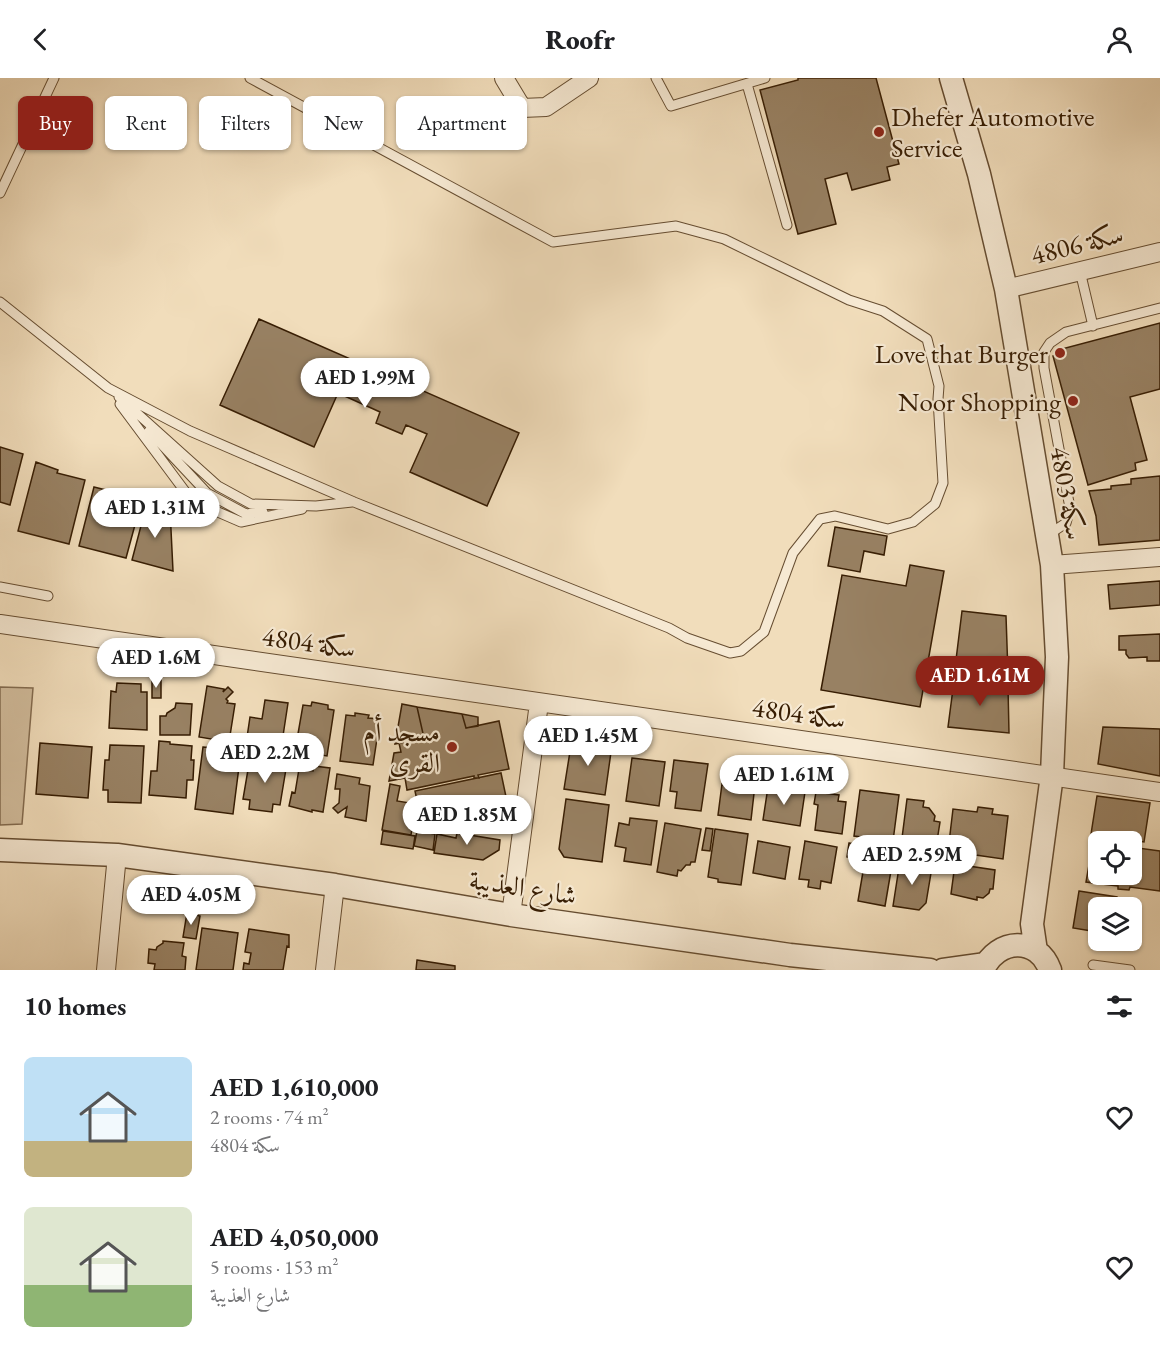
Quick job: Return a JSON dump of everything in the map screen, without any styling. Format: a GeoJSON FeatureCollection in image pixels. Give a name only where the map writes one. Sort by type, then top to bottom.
{"type":"FeatureCollection","features":[{"type":"Feature","properties":{"kind":"street"},"geometry":{"type":"LineString","coordinates":[[504,78],[522,108],[546,107],[589,78]]}},
{"type":"Feature","properties":{"kind":"street","name":"سكة 4803"},"geometry":{"type":"LineString","coordinates":[[951,78],[979,174],[1006,289],[1052,565],[1057,657],[1052,775],[1027,948]]}},
{"type":"Feature","properties":{"kind":"street","name":"سكة 4806"},"geometry":{"type":"LineString","coordinates":[[1006,289],[1160,252]]}},
{"type":"Feature","properties":{"kind":"street"},"geometry":{"type":"LineString","coordinates":[[1052,565],[1160,557]]}},
{"type":"Feature","properties":{"kind":"street","name":"سكة 4804"},"geometry":{"type":"LineString","coordinates":[[0,624],[1160,792]]}},
{"type":"Feature","properties":{"kind":"street"},"geometry":{"type":"LineString","coordinates":[[511,915],[539,703]]}},
{"type":"Feature","properties":{"kind":"street","name":"شارع العذيبة"},"geometry":{"type":"LineString","coordinates":[[0,849],[117,855],[335,885],[788,963],[930,970]]}},
{"type":"Feature","properties":{"kind":"street"},"geometry":{"type":"LineString","coordinates":[[106,970],[117,855]]}},
{"type":"Feature","properties":{"kind":"street"},"geometry":{"type":"LineString","coordinates":[[326,970],[335,885]]}},
{"type":"Feature","properties":{"kind":"street"},"geometry":{"type":"LineString","coordinates":[[943,970],[985,967],[999,950],[1027,948],[1044,958],[1050,970]]}},
{"type":"Feature","properties":{"kind":"lane"},"geometry":{"type":"LineString","coordinates":[[0,193],[54,78]]}},
{"type":"Feature","properties":{"kind":"lane"},"geometry":{"type":"LineString","coordinates":[[108,388],[190,431],[354,502],[669,628],[687,638],[730,653],[741,651],[764,632],[793,553],[820,519],[835,516],[888,529],[913,522],[935,504],[943,483],[939,386],[927,339],[884,311],[849,300],[724,239],[676,226],[553,242],[250,78]]}},
{"type":"Feature","properties":{"kind":"lane"},"geometry":{"type":"LineString","coordinates":[[656,78],[671,106],[765,78]]}},
{"type":"Feature","properties":{"kind":"lane"},"geometry":{"type":"LineString","coordinates":[[747,84],[787,225]]}},
{"type":"Feature","properties":{"kind":"lane"},"geometry":{"type":"LineString","coordinates":[[1080,271],[1094,326]]}},
{"type":"Feature","properties":{"kind":"lane"},"geometry":{"type":"LineString","coordinates":[[0,302],[108,388],[207,493],[246,514],[354,502]]}},
{"type":"Feature","properties":{"kind":"lane"},"geometry":{"type":"LineString","coordinates":[[1046,536],[1066,523],[1070,508],[1044,368],[1044,352],[1050,343],[1066,332],[1160,308]]}},
{"type":"Feature","properties":{"kind":"lane"},"geometry":{"type":"LineString","coordinates":[[108,388],[187,494],[211,509],[241,522],[316,506]]}},
{"type":"Feature","properties":{"kind":"lane"},"geometry":{"type":"LineString","coordinates":[[0,587],[48,596]]}},
{"type":"Feature","properties":{"kind":"lane"},"geometry":{"type":"LineString","coordinates":[[1093,965],[1130,970]]}},
{"type":"Feature","properties":{"kind":"shaded area"},"geometry":{"type":"Polygon","coordinates":[[[0,687],[33,688],[22,824],[0,825],[0,687]]]}},
{"type":"Feature","properties":{"kind":"building"},"geometry":{"type":"Polygon","coordinates":[[[798,78],[876,78],[899,164],[887,167],[890,180],[852,190],[847,173],[825,179],[836,224],[798,234],[760,90],[798,80],[798,78]]]}},
{"type":"Feature","properties":{"kind":"building"},"geometry":{"type":"Polygon","coordinates":[[[259,319],[519,433],[487,506],[410,472],[427,434],[406,425],[402,434],[376,423],[380,412],[338,393],[314,447],[220,405],[259,319]]]}},
{"type":"Feature","properties":{"kind":"building"},"geometry":{"type":"Polygon","coordinates":[[[1160,323],[1160,389],[1130,397],[1147,460],[1135,463],[1136,470],[1088,485],[1053,356],[1059,354],[1058,350],[1160,323]]]}},
{"type":"Feature","properties":{"kind":"building"},"geometry":{"type":"Polygon","coordinates":[[[0,447],[23,454],[10,505],[0,502],[0,447]]]}},
{"type":"Feature","properties":{"kind":"building"},"geometry":{"type":"Polygon","coordinates":[[[36,462],[58,470],[57,473],[85,480],[69,544],[18,531],[36,462]]]}},
{"type":"Feature","properties":{"kind":"building"},"geometry":{"type":"Polygon","coordinates":[[[1160,476],[1160,540],[1099,545],[1096,516],[1089,491],[1131,484],[1131,479],[1160,476]]]}},
{"type":"Feature","properties":{"kind":"building"},"geometry":{"type":"Polygon","coordinates":[[[94,487],[142,499],[126,558],[79,546],[94,487]]]}},
{"type":"Feature","properties":{"kind":"building"},"geometry":{"type":"Polygon","coordinates":[[[147,503],[170,509],[173,571],[132,560],[147,503]]]}},
{"type":"Feature","properties":{"kind":"building"},"geometry":{"type":"Polygon","coordinates":[[[835,527],[887,536],[884,555],[864,551],[860,572],[828,566],[835,527]]]}},
{"type":"Feature","properties":{"kind":"building"},"geometry":{"type":"Polygon","coordinates":[[[910,565],[944,571],[920,707],[821,690],[842,575],[906,586],[910,565]]]}},
{"type":"Feature","properties":{"kind":"building"},"geometry":{"type":"Polygon","coordinates":[[[1160,581],[1160,605],[1110,609],[1108,585],[1160,581]]]}},
{"type":"Feature","properties":{"kind":"building"},"geometry":{"type":"Polygon","coordinates":[[[962,611],[1006,616],[1008,674],[955,668],[962,611]]]}},
{"type":"Feature","properties":{"kind":"building"},"geometry":{"type":"Polygon","coordinates":[[[1160,634],[1160,661],[1147,661],[1147,657],[1129,658],[1126,650],[1119,650],[1119,636],[1160,634]]]}},
{"type":"Feature","properties":{"kind":"building"},"geometry":{"type":"Polygon","coordinates":[[[152,680],[161,680],[161,698],[152,698],[152,680]]]}},
{"type":"Feature","properties":{"kind":"building"},"geometry":{"type":"Polygon","coordinates":[[[954,681],[1008,687],[1009,733],[948,727],[954,681]]]}},
{"type":"Feature","properties":{"kind":"building"},"geometry":{"type":"Polygon","coordinates":[[[117,683],[141,684],[141,692],[147,692],[147,730],[109,728],[111,691],[116,692],[117,683]]]}},
{"type":"Feature","properties":{"kind":"building"},"geometry":{"type":"Polygon","coordinates":[[[207,686],[224,689],[223,692],[228,687],[233,692],[226,699],[227,703],[235,704],[229,742],[199,737],[207,686]]]}},
{"type":"Feature","properties":{"kind":"building"},"geometry":{"type":"Polygon","coordinates":[[[265,700],[288,703],[281,749],[246,744],[250,717],[262,719],[265,700]]]}},
{"type":"Feature","properties":{"kind":"building"},"geometry":{"type":"Polygon","coordinates":[[[312,702],[328,705],[328,709],[334,710],[327,756],[295,751],[303,705],[311,706],[312,702]]]}},
{"type":"Feature","properties":{"kind":"building"},"geometry":{"type":"Polygon","coordinates":[[[176,703],[192,704],[190,735],[160,735],[160,716],[166,716],[175,708],[176,703]]]}},
{"type":"Feature","properties":{"kind":"building"},"geometry":{"type":"Polygon","coordinates":[[[402,704],[417,707],[424,738],[395,744],[402,704]]]}},
{"type":"Feature","properties":{"kind":"building","name":"مسجد أم القرى"},"geometry":{"type":"Polygon","coordinates":[[[417,707],[462,714],[466,728],[499,721],[509,769],[478,775],[479,778],[474,778],[474,776],[407,790],[405,778],[389,781],[394,753],[401,752],[399,743],[424,738],[417,707]]]}},
{"type":"Feature","properties":{"kind":"building"},"geometry":{"type":"Polygon","coordinates":[[[355,713],[369,715],[368,718],[380,719],[373,765],[340,761],[346,715],[355,716],[355,713]]]}},
{"type":"Feature","properties":{"kind":"building"},"geometry":{"type":"Polygon","coordinates":[[[462,714],[478,717],[478,726],[466,728],[462,714]]]}},
{"type":"Feature","properties":{"kind":"building"},"geometry":{"type":"Polygon","coordinates":[[[1103,727],[1160,729],[1160,776],[1098,764],[1103,727]]]}},
{"type":"Feature","properties":{"kind":"building"},"geometry":{"type":"Polygon","coordinates":[[[572,739],[612,745],[605,795],[564,789],[572,739]]]}},
{"type":"Feature","properties":{"kind":"building"},"geometry":{"type":"Polygon","coordinates":[[[159,741],[192,746],[193,780],[187,780],[186,798],[149,795],[151,771],[157,771],[159,741]]]}},
{"type":"Feature","properties":{"kind":"building"},"geometry":{"type":"Polygon","coordinates":[[[40,743],[92,747],[88,798],[36,794],[40,743]]]}},
{"type":"Feature","properties":{"kind":"building"},"geometry":{"type":"Polygon","coordinates":[[[110,745],[144,746],[141,803],[108,802],[108,790],[103,790],[105,760],[109,760],[110,745]]]}},
{"type":"Feature","properties":{"kind":"building"},"geometry":{"type":"Polygon","coordinates":[[[203,747],[241,751],[233,814],[195,809],[203,747]]]}},
{"type":"Feature","properties":{"kind":"building"},"geometry":{"type":"Polygon","coordinates":[[[250,758],[287,763],[280,805],[273,804],[272,812],[249,809],[250,800],[243,799],[250,758]]]}},
{"type":"Feature","properties":{"kind":"building"},"geometry":{"type":"Polygon","coordinates":[[[632,758],[665,762],[659,806],[626,801],[632,758]]]}},
{"type":"Feature","properties":{"kind":"building"},"geometry":{"type":"Polygon","coordinates":[[[674,760],[708,764],[701,811],[675,808],[677,792],[670,791],[674,760]]]}},
{"type":"Feature","properties":{"kind":"building"},"geometry":{"type":"Polygon","coordinates":[[[731,764],[757,767],[751,820],[718,815],[722,784],[724,785],[726,771],[730,772],[731,764]]]}},
{"type":"Feature","properties":{"kind":"building"},"geometry":{"type":"Polygon","coordinates":[[[314,766],[330,768],[323,812],[312,810],[312,812],[289,806],[292,792],[295,793],[299,769],[313,771],[314,766]]]}},
{"type":"Feature","properties":{"kind":"building"},"geometry":{"type":"Polygon","coordinates":[[[501,773],[509,811],[423,829],[415,791],[501,773]]]}},
{"type":"Feature","properties":{"kind":"building"},"geometry":{"type":"Polygon","coordinates":[[[337,774],[360,778],[359,784],[370,786],[366,821],[345,817],[347,807],[338,813],[333,808],[339,803],[340,789],[335,789],[337,774]]]}},
{"type":"Feature","properties":{"kind":"building"},"geometry":{"type":"Polygon","coordinates":[[[390,784],[400,786],[397,801],[416,804],[411,835],[382,830],[390,784]]]}},
{"type":"Feature","properties":{"kind":"building"},"geometry":{"type":"Polygon","coordinates":[[[768,787],[805,792],[800,826],[763,820],[768,787]]]}},
{"type":"Feature","properties":{"kind":"building"},"geometry":{"type":"Polygon","coordinates":[[[860,790],[899,795],[893,841],[854,836],[860,790]]]}},
{"type":"Feature","properties":{"kind":"building"},"geometry":{"type":"Polygon","coordinates":[[[816,792],[839,795],[838,801],[846,802],[842,834],[815,830],[818,805],[814,804],[816,792]]]}},
{"type":"Feature","properties":{"kind":"building"},"geometry":{"type":"Polygon","coordinates":[[[1097,796],[1150,803],[1144,842],[1142,842],[1142,831],[1091,831],[1097,796]]]}},
{"type":"Feature","properties":{"kind":"building"},"geometry":{"type":"Polygon","coordinates":[[[566,799],[609,805],[602,862],[564,857],[559,849],[566,799]]]}},
{"type":"Feature","properties":{"kind":"building"},"geometry":{"type":"Polygon","coordinates":[[[907,799],[924,801],[923,807],[929,808],[935,816],[934,821],[940,822],[937,841],[902,838],[907,799]]]}},
{"type":"Feature","properties":{"kind":"building"},"geometry":{"type":"Polygon","coordinates":[[[978,807],[993,809],[992,814],[1008,816],[1003,859],[948,851],[953,809],[977,812],[978,807]]]}},
{"type":"Feature","properties":{"kind":"building"},"geometry":{"type":"Polygon","coordinates":[[[495,815],[498,828],[473,833],[470,820],[495,815]]]}},
{"type":"Feature","properties":{"kind":"building"},"geometry":{"type":"Polygon","coordinates":[[[630,818],[657,821],[651,865],[624,861],[626,848],[615,846],[619,823],[629,825],[630,818]]]}},
{"type":"Feature","properties":{"kind":"building"},"geometry":{"type":"Polygon","coordinates":[[[469,821],[470,828],[438,834],[437,827],[469,821]]]}},
{"type":"Feature","properties":{"kind":"building"},"geometry":{"type":"Polygon","coordinates":[[[665,823],[701,829],[695,862],[686,865],[681,871],[678,870],[677,876],[657,872],[665,823]]]}},
{"type":"Feature","properties":{"kind":"building"},"geometry":{"type":"Polygon","coordinates":[[[706,828],[713,829],[710,851],[702,850],[706,828]]]}},
{"type":"Feature","properties":{"kind":"building"},"geometry":{"type":"Polygon","coordinates":[[[715,829],[748,834],[741,885],[718,882],[718,879],[708,877],[715,829]]]}},
{"type":"Feature","properties":{"kind":"building"},"geometry":{"type":"Polygon","coordinates":[[[383,831],[415,836],[413,849],[381,844],[383,831]]]}},
{"type":"Feature","properties":{"kind":"building"},"geometry":{"type":"Polygon","coordinates":[[[417,831],[435,834],[433,850],[414,846],[417,831]]]}},
{"type":"Feature","properties":{"kind":"building"},"geometry":{"type":"Polygon","coordinates":[[[457,833],[500,840],[499,850],[483,860],[434,853],[437,834],[456,838],[457,833]]]}},
{"type":"Feature","properties":{"kind":"building"},"geometry":{"type":"Polygon","coordinates":[[[758,841],[790,847],[785,879],[753,873],[758,841]]]}},
{"type":"Feature","properties":{"kind":"building"},"geometry":{"type":"Polygon","coordinates":[[[805,841],[837,847],[831,883],[821,881],[820,889],[808,887],[809,880],[799,879],[805,841]]]}},
{"type":"Feature","properties":{"kind":"building"},"geometry":{"type":"Polygon","coordinates":[[[849,843],[879,848],[877,856],[893,859],[885,906],[858,901],[865,860],[847,857],[849,843]]]}},
{"type":"Feature","properties":{"kind":"building"},"geometry":{"type":"Polygon","coordinates":[[[1142,849],[1160,851],[1160,891],[1130,887],[1129,890],[1118,889],[1118,886],[1110,885],[1142,885],[1142,849]]]}},
{"type":"Feature","properties":{"kind":"building"},"geometry":{"type":"Polygon","coordinates":[[[900,861],[926,865],[925,867],[931,873],[926,903],[919,910],[893,906],[900,861]]]}},
{"type":"Feature","properties":{"kind":"building"},"geometry":{"type":"Polygon","coordinates":[[[955,864],[995,870],[993,889],[990,889],[983,898],[977,897],[977,900],[951,894],[955,864]]]}},
{"type":"Feature","properties":{"kind":"building"},"geometry":{"type":"Polygon","coordinates":[[[1079,891],[1117,897],[1088,897],[1088,930],[1073,928],[1079,891]]]}},
{"type":"Feature","properties":{"kind":"building"},"geometry":{"type":"Polygon","coordinates":[[[187,913],[200,916],[196,939],[183,937],[187,913]]]}},
{"type":"Feature","properties":{"kind":"building"},"geometry":{"type":"Polygon","coordinates":[[[202,928],[238,933],[233,970],[196,970],[202,928]]]}},
{"type":"Feature","properties":{"kind":"building"},"geometry":{"type":"Polygon","coordinates":[[[249,929],[289,935],[289,947],[287,946],[283,970],[243,970],[244,963],[249,964],[251,953],[245,952],[249,929]]]}},
{"type":"Feature","properties":{"kind":"building"},"geometry":{"type":"Polygon","coordinates":[[[163,941],[184,943],[182,956],[186,957],[185,970],[154,970],[155,964],[148,963],[149,949],[156,950],[163,941]]]}},
{"type":"Feature","properties":{"kind":"building"},"geometry":{"type":"Polygon","coordinates":[[[417,960],[455,966],[455,970],[416,970],[417,960]]]}},
{"type":"Feature","properties":{"kind":"place","name":"Dhefer Automotive Service"},"geometry":{"type":"Point","coordinates":[879,132]}},
{"type":"Feature","properties":{"kind":"place","name":"Love that Burger"},"geometry":{"type":"Point","coordinates":[1060,353]}},
{"type":"Feature","properties":{"kind":"place","name":"Noor Shopping"},"geometry":{"type":"Point","coordinates":[1073,401]}},
{"type":"Feature","properties":{"kind":"place","name":"مسجد أم القرى"},"geometry":{"type":"Point","coordinates":[452,747]}}]}
